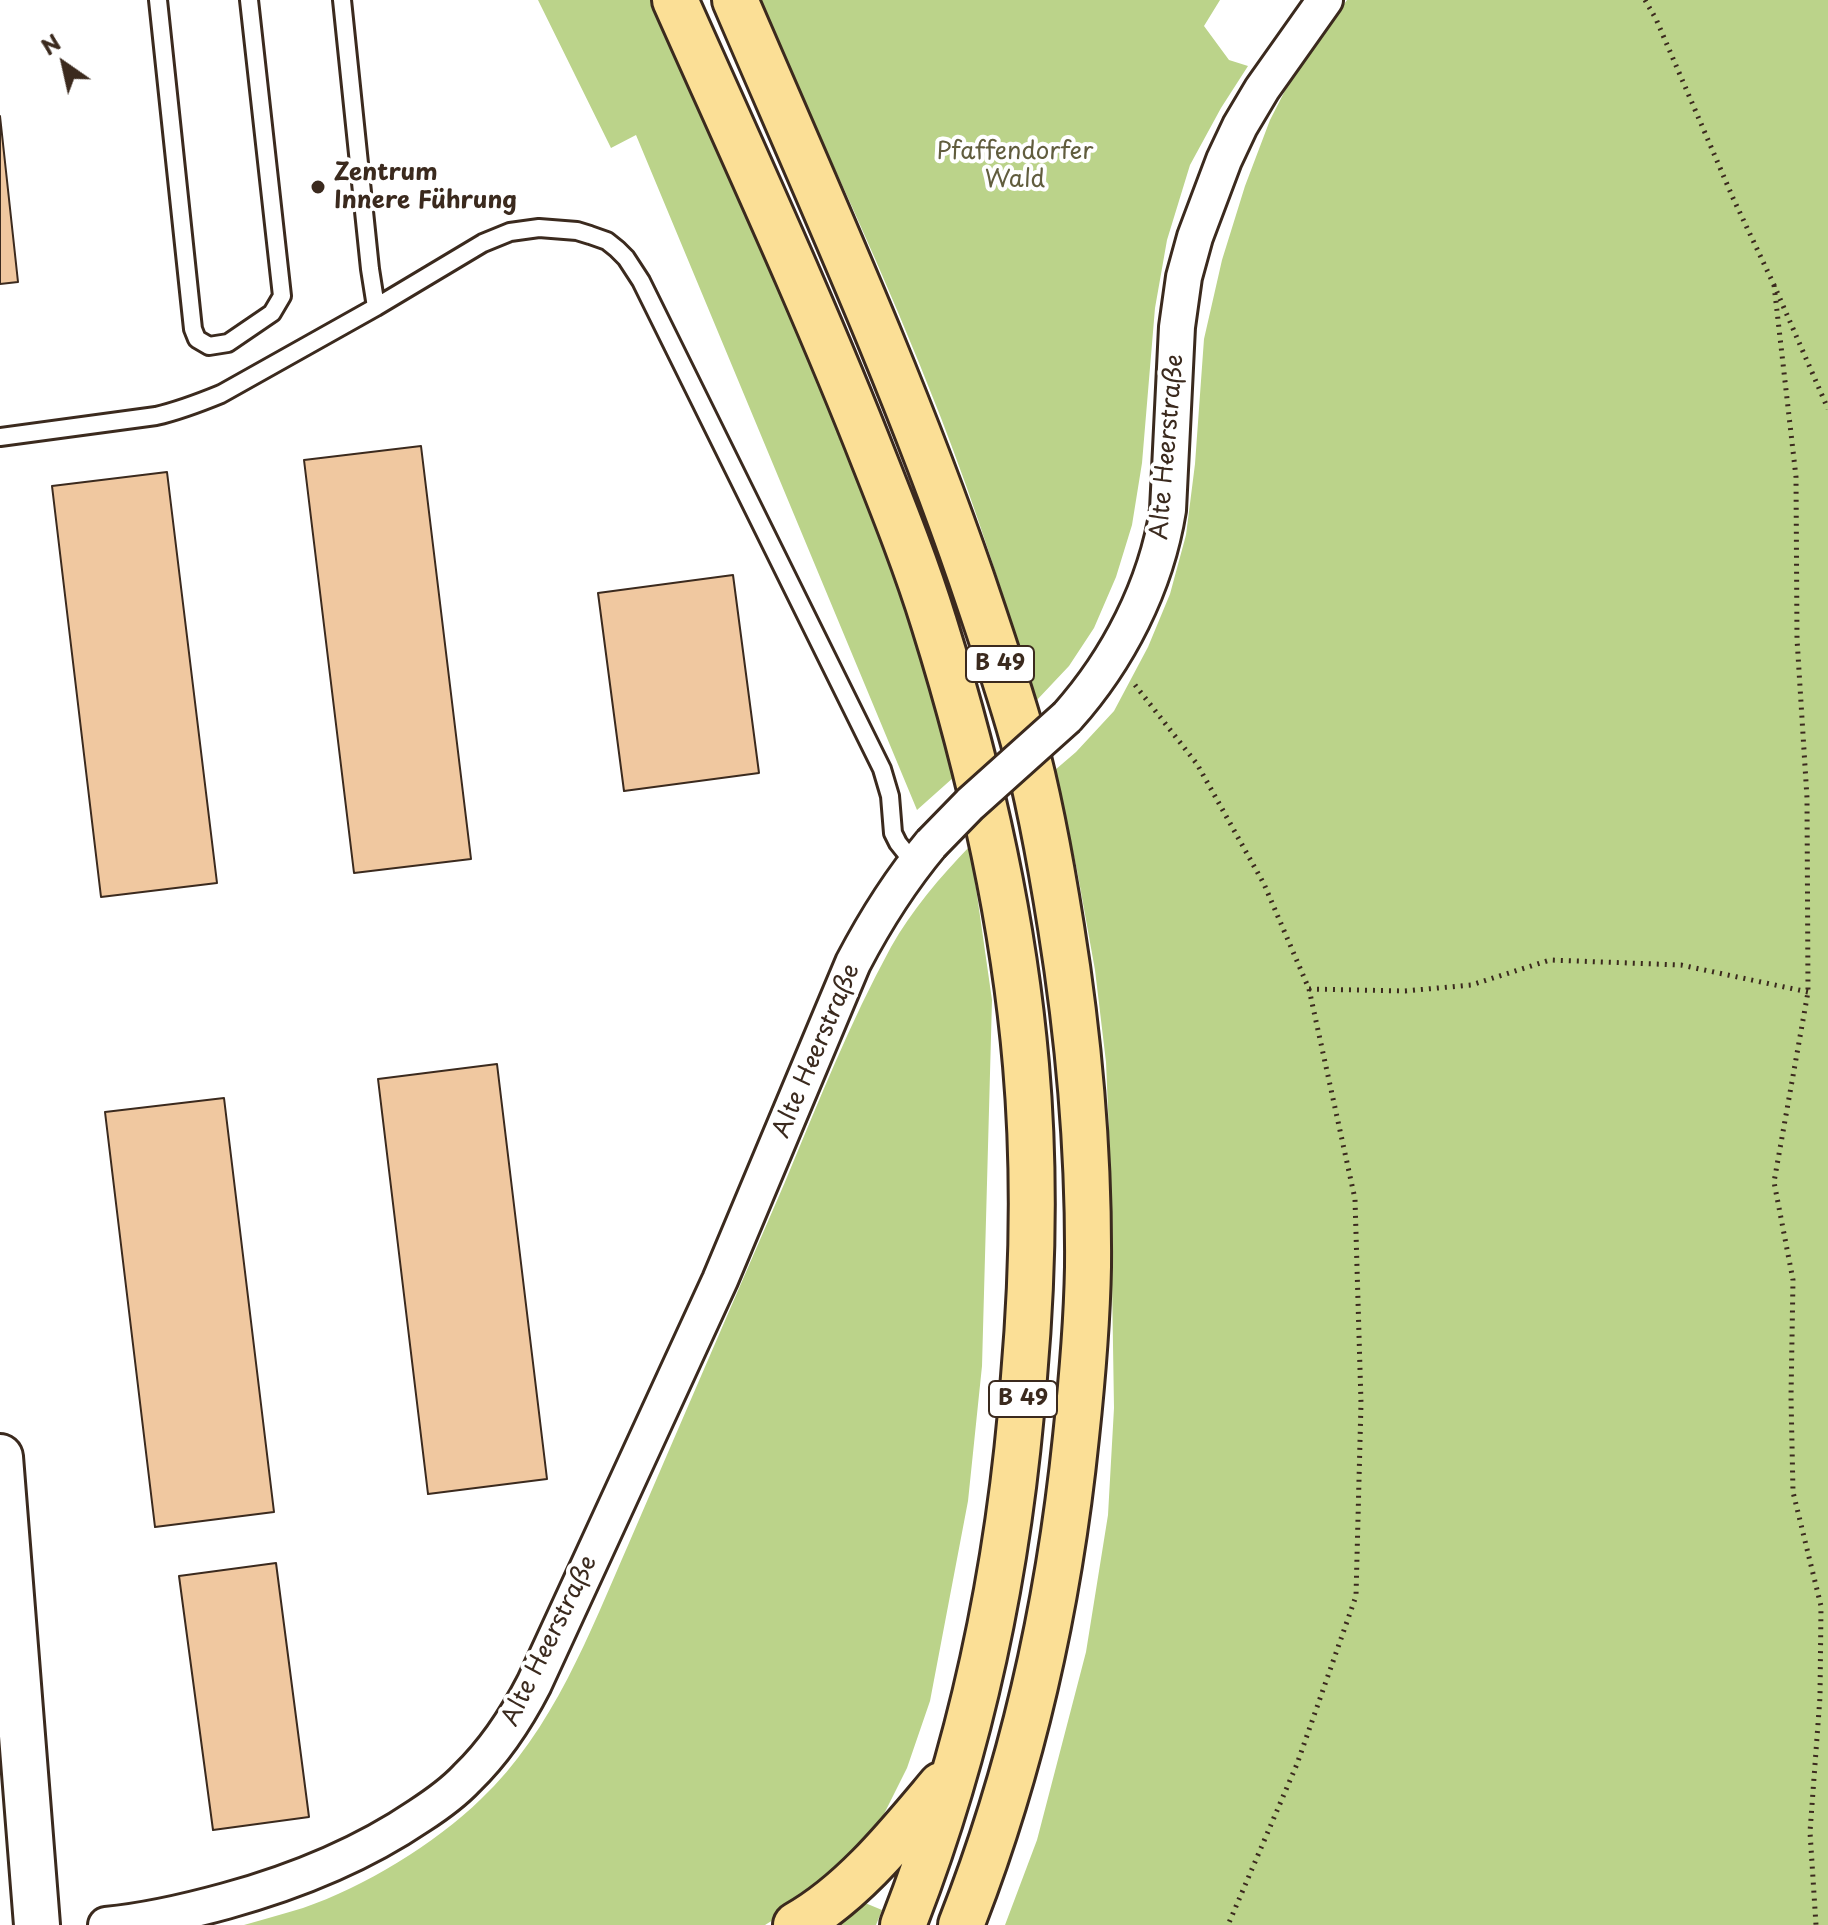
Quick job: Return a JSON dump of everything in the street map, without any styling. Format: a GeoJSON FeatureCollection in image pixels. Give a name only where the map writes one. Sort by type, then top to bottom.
{"type":"FeatureCollection","features":[{"type":"Feature","properties":{"kind":"highway","name":"B 49"},"geometry":{"type":"LineString","coordinates":[[675,0],[841,375],[933,618],[993,839],[1026,1066],[1032,1158],[1031,1277],[1020,1433],[1007,1535],[974,1703],[956,1768],[903,1925]]}},
{"type":"Feature","properties":{"kind":"highway","name":"B 49"},"geometry":{"type":"LineString","coordinates":[[735,0],[887,351],[986,620],[1023,740],[1037,798],[1069,976],[1083,1119],[1088,1221],[1083,1370],[1075,1453],[1059,1564],[1030,1705],[997,1824],[961,1925]]}},
{"type":"Feature","properties":{"kind":"highway"},"geometry":{"type":"LineString","coordinates":[[796,1925],[827,1904],[859,1876],[956,1768]]}},
{"type":"Feature","properties":{"kind":"street","name":"Alte Heerstraße"},"geometry":{"type":"LineString","coordinates":[[106,1925],[139,1922],[184,1912],[299,1879],[375,1844],[405,1826],[466,1780],[497,1744],[521,1708],[707,1309],[853,963],[871,928],[923,854],[970,804],[1067,717],[1096,682],[1144,595],[1164,535],[1168,510],[1177,327],[1184,277],[1195,237],[1240,126],[1262,89],[1325,0]]}},
{"type":"Feature","properties":{"kind":"street"},"geometry":{"type":"LineString","coordinates":[[0,1457],[37,1925]]}},
{"type":"Feature","properties":{"kind":"lane"},"geometry":{"type":"LineString","coordinates":[[158,0],[193,329],[197,339],[209,346],[228,343],[241,336],[272,313],[282,296],[249,0]]}},
{"type":"Feature","properties":{"kind":"lane"},"geometry":{"type":"LineString","coordinates":[[342,0],[376,307]]}},
{"type":"Feature","properties":{"kind":"lane"},"geometry":{"type":"LineString","coordinates":[[0,437],[156,416],[203,402],[376,307],[483,243],[510,232],[539,228],[577,231],[607,241],[626,258],[641,281],[882,769],[890,796],[893,833],[898,843],[923,854]]}},
{"type":"Feature","properties":{"kind":"path"},"geometry":{"type":"LineString","coordinates":[[1645,0],[1828,409]]}},
{"type":"Feature","properties":{"kind":"path"},"geometry":{"type":"LineString","coordinates":[[1774,285],[1796,477],[1797,639],[1807,798],[1808,992],[1774,1182],[1793,1280],[1793,1492],[1821,1606],[1820,1697],[1810,1832],[1816,1925]]}},
{"type":"Feature","properties":{"kind":"path"},"geometry":{"type":"LineString","coordinates":[[1111,657],[1197,764],[1264,884],[1309,989],[1355,1199],[1361,1403],[1356,1596],[1297,1764],[1228,1925]]}},
{"type":"Feature","properties":{"kind":"path"},"geometry":{"type":"LineString","coordinates":[[1309,989],[1405,991],[1471,985],[1550,960],[1681,965],[1808,992]]}},
{"type":"Feature","properties":{"kind":"green space"},"geometry":{"type":"Polygon","coordinates":[[[538,0],[655,0],[843,434],[925,672],[954,777],[917,810],[636,135],[611,148],[538,0]]]}},
{"type":"Feature","properties":{"kind":"green space","name":"Pfaffendorfer Wald"},"geometry":{"type":"Polygon","coordinates":[[[757,0],[1220,0],[1204,26],[1229,60],[1248,66],[1190,165],[1167,240],[1155,308],[1142,463],[1132,525],[1116,577],[1094,628],[1069,666],[1036,701],[979,523],[920,365],[757,0]]]}},
{"type":"Feature","properties":{"kind":"green space"},"geometry":{"type":"Polygon","coordinates":[[[1347,0],[1828,0],[1828,1925],[1005,1925],[1037,1840],[1086,1652],[1108,1515],[1114,1408],[1106,1062],[1095,970],[1055,770],[1114,711],[1148,647],[1170,594],[1186,535],[1195,464],[1204,339],[1222,260],[1270,120],[1293,75],[1347,0]]]}},
{"type":"Feature","properties":{"kind":"green space"},"geometry":{"type":"Polygon","coordinates":[[[970,846],[992,1000],[982,1366],[968,1501],[930,1701],[907,1768],[883,1816],[810,1897],[765,1925],[244,1925],[326,1899],[374,1876],[421,1848],[481,1799],[529,1743],[567,1679],[600,1611],[862,1004],[908,920],[970,846]]]}},
{"type":"Feature","properties":{"kind":"green space"},"geometry":{"type":"Polygon","coordinates":[[[858,1900],[882,1910],[876,1925],[825,1925],[858,1900]]]}},
{"type":"Feature","properties":{"kind":"building"},"geometry":{"type":"Polygon","coordinates":[[[0,116],[18,282],[0,284],[0,116]]]}},
{"type":"Feature","properties":{"kind":"building"},"geometry":{"type":"Polygon","coordinates":[[[421,446],[471,859],[354,873],[304,460],[421,446]]]}},
{"type":"Feature","properties":{"kind":"building"},"geometry":{"type":"Polygon","coordinates":[[[167,472],[217,883],[101,897],[52,486],[167,472]]]}},
{"type":"Feature","properties":{"kind":"building"},"geometry":{"type":"Polygon","coordinates":[[[733,575],[759,773],[624,791],[598,593],[733,575]]]}},
{"type":"Feature","properties":{"kind":"building"},"geometry":{"type":"Polygon","coordinates":[[[497,1064],[547,1479],[428,1494],[378,1079],[497,1064]]]}},
{"type":"Feature","properties":{"kind":"building"},"geometry":{"type":"Polygon","coordinates":[[[224,1098],[274,1512],[155,1527],[105,1112],[224,1098]]]}},
{"type":"Feature","properties":{"kind":"building"},"geometry":{"type":"Polygon","coordinates":[[[276,1563],[309,1817],[213,1830],[179,1576],[276,1563]]]}},
{"type":"Feature","properties":{"kind":"place","name":"Zentrum Innere Führung"},"geometry":{"type":"Point","coordinates":[318,187]}}]}
